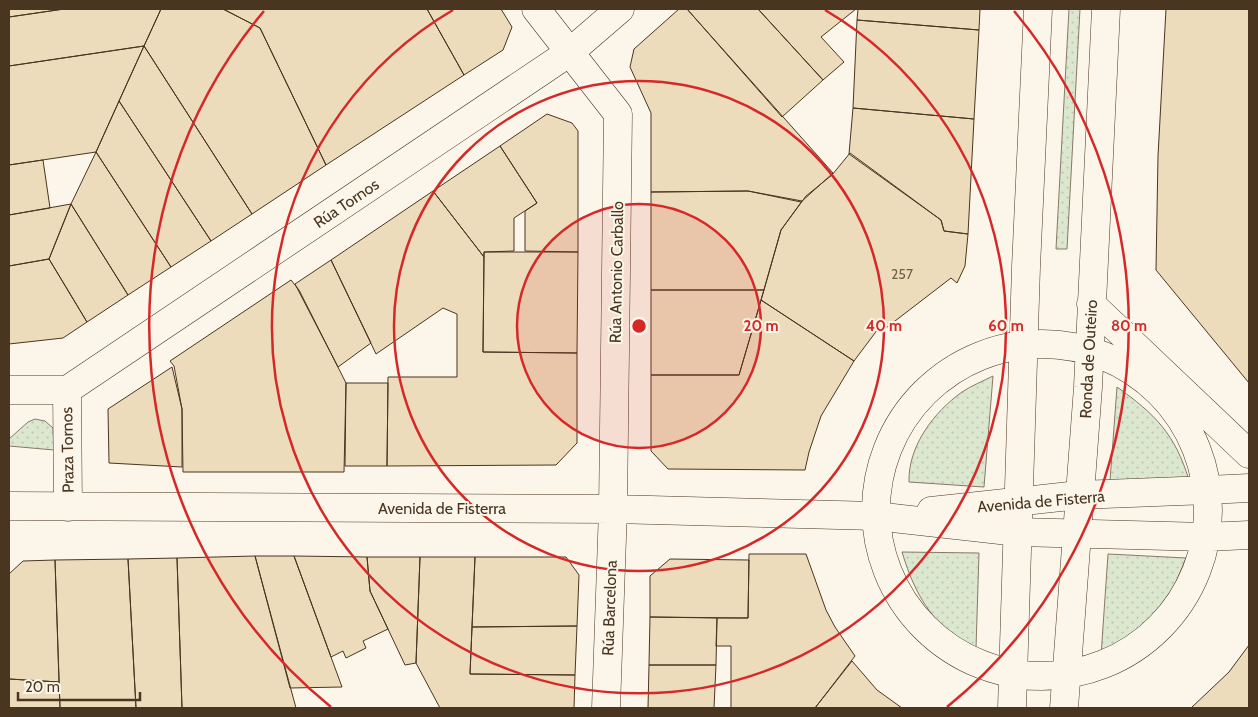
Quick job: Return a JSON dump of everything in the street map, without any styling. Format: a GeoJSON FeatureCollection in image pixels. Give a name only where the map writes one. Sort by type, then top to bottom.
{"type":"FeatureCollection","features":[{"type":"Feature","properties":{"kind":"street","name":"Rúa Antonio Carballo"},"geometry":{"type":"LineString","coordinates":[[536,9],[618,114],[613,508]]}},
{"type":"Feature","properties":{"kind":"street","name":"Rúa Tornos"},"geometry":{"type":"LineString","coordinates":[[67,390],[570,52],[620,9]]}},
{"type":"Feature","properties":{"kind":"street"},"geometry":{"type":"LineString","coordinates":[[1012,708],[1027,257],[1038,9]]}},
{"type":"Feature","properties":{"kind":"street","name":"Ronda de Outeiro"},"geometry":{"type":"LineString","coordinates":[[1064,708],[1092,304],[1106,9]]}},
{"type":"Feature","properties":{"kind":"street"},"geometry":{"type":"LineString","coordinates":[[1092,304],[1249,454]]}},
{"type":"Feature","properties":{"kind":"street"},"geometry":{"type":"LineString","coordinates":[[1025,345],[1056,345],[1089,351],[1124,366],[1155,389],[1169,403],[1188,431],[1198,453],[1208,490],[1206,536],[1195,576],[1180,603],[1148,639],[1104,665],[1066,674],[1014,674],[983,666],[949,648],[920,622],[896,590],[881,553],[875,516],[882,464],[899,424],[928,389],[975,357],[1001,349],[1025,345]]}},
{"type":"Feature","properties":{"kind":"street","name":"Praza Tornos"},"geometry":{"type":"LineString","coordinates":[[9,390],[67,390],[68,507]]}},
{"type":"Feature","properties":{"kind":"street","name":"Avenida de Fisterra"},"geometry":{"type":"LineString","coordinates":[[875,516],[1079,495],[1249,488]]}},
{"type":"Feature","properties":{"kind":"street","name":"Avenida de Fisterra"},"geometry":{"type":"LineString","coordinates":[[9,506],[613,508],[875,516],[1018,532],[1206,536],[1249,535]]}},
{"type":"Feature","properties":{"kind":"street","name":"Rúa Barcelona"},"geometry":{"type":"LineString","coordinates":[[606,708],[613,508]]}},
{"type":"Feature","properties":{"kind":"green space"},"geometry":{"type":"Polygon","coordinates":[[[1069,9],[1080,9],[1067,249],[1056,249],[1069,9]]]}},
{"type":"Feature","properties":{"kind":"green space"},"geometry":{"type":"Polygon","coordinates":[[[993,376],[984,487],[909,482],[913,456],[918,443],[933,420],[942,409],[962,392],[993,376]]]}},
{"type":"Feature","properties":{"kind":"green space"},"geometry":{"type":"Polygon","coordinates":[[[1117,387],[1142,406],[1162,426],[1177,450],[1189,480],[1110,481],[1117,387]]]}},
{"type":"Feature","properties":{"kind":"green space"},"geometry":{"type":"Polygon","coordinates":[[[35,419],[45,421],[53,428],[54,450],[9,446],[9,439],[28,422],[35,419]]]}},
{"type":"Feature","properties":{"kind":"green space"},"geometry":{"type":"Polygon","coordinates":[[[902,552],[979,553],[976,648],[958,639],[932,615],[914,585],[902,552]]]}},
{"type":"Feature","properties":{"kind":"green space"},"geometry":{"type":"Polygon","coordinates":[[[1108,554],[1186,558],[1170,594],[1156,612],[1130,636],[1101,656],[1108,554]]]}},
{"type":"Feature","properties":{"kind":"building"},"geometry":{"type":"Polygon","coordinates":[[[9,9],[64,9],[9,17],[9,9]]]}},
{"type":"Feature","properties":{"kind":"building"},"geometry":{"type":"Polygon","coordinates":[[[64,9],[161,9],[144,46],[9,66],[9,17],[64,9]]]}},
{"type":"Feature","properties":{"kind":"building"},"geometry":{"type":"Polygon","coordinates":[[[161,9],[223,9],[260,28],[326,165],[252,214],[144,46],[161,9]]]}},
{"type":"Feature","properties":{"kind":"building"},"geometry":{"type":"Polygon","coordinates":[[[223,9],[427,9],[464,75],[326,165],[260,28],[223,9]]]}},
{"type":"Feature","properties":{"kind":"building"},"geometry":{"type":"Polygon","coordinates":[[[427,9],[501,9],[512,27],[503,50],[464,75],[427,9]]]}},
{"type":"Feature","properties":{"kind":"building"},"geometry":{"type":"Polygon","coordinates":[[[679,9],[687,9],[833,173],[801,202],[748,191],[651,192],[651,113],[630,67],[634,49],[679,9]]]}},
{"type":"Feature","properties":{"kind":"building"},"geometry":{"type":"Polygon","coordinates":[[[687,9],[758,9],[823,80],[782,117],[687,9]]]}},
{"type":"Feature","properties":{"kind":"building"},"geometry":{"type":"Polygon","coordinates":[[[758,9],[856,9],[821,37],[844,62],[823,80],[758,9]]]}},
{"type":"Feature","properties":{"kind":"building"},"geometry":{"type":"Polygon","coordinates":[[[858,9],[980,9],[979,30],[857,20],[858,9]]]}},
{"type":"Feature","properties":{"kind":"building"},"geometry":{"type":"Polygon","coordinates":[[[1166,9],[1249,9],[1249,383],[1156,270],[1158,156],[1166,9]]]}},
{"type":"Feature","properties":{"kind":"building"},"geometry":{"type":"Polygon","coordinates":[[[857,20],[979,30],[974,119],[853,108],[857,20]]]}},
{"type":"Feature","properties":{"kind":"building"},"geometry":{"type":"Polygon","coordinates":[[[144,46],[252,214],[211,241],[119,101],[144,46]]]}},
{"type":"Feature","properties":{"kind":"building"},"geometry":{"type":"Polygon","coordinates":[[[144,46],[96,152],[9,165],[9,66],[144,46]]]}},
{"type":"Feature","properties":{"kind":"building"},"geometry":{"type":"Polygon","coordinates":[[[119,101],[211,241],[171,267],[96,152],[119,101]]]}},
{"type":"Feature","properties":{"kind":"building"},"geometry":{"type":"Polygon","coordinates":[[[853,108],[974,119],[968,234],[944,231],[941,220],[849,154],[853,108]]]}},
{"type":"Feature","properties":{"kind":"building"},"geometry":{"type":"Polygon","coordinates":[[[547,114],[572,123],[578,131],[578,252],[525,251],[525,211],[537,203],[500,146],[547,114]]]}},
{"type":"Feature","properties":{"kind":"building"},"geometry":{"type":"Polygon","coordinates":[[[500,146],[537,203],[514,218],[514,251],[484,252],[484,257],[433,191],[500,146]]]}},
{"type":"Feature","properties":{"kind":"building"},"geometry":{"type":"Polygon","coordinates":[[[96,152],[171,267],[128,295],[71,204],[96,152]]]}},
{"type":"Feature","properties":{"kind":"building"},"geometry":{"type":"Polygon","coordinates":[[[850,153],[941,220],[944,231],[968,234],[965,266],[957,283],[951,278],[882,331],[878,329],[854,361],[761,300],[781,230],[806,196],[832,175],[850,153]]]}},
{"type":"Feature","properties":{"kind":"building"},"geometry":{"type":"Polygon","coordinates":[[[43,160],[50,208],[9,215],[9,165],[43,160]]]}},
{"type":"Feature","properties":{"kind":"building"},"geometry":{"type":"Polygon","coordinates":[[[433,191],[484,257],[483,352],[577,353],[577,443],[556,465],[387,466],[388,377],[457,377],[457,314],[443,308],[376,354],[331,260],[433,191]]]}},
{"type":"Feature","properties":{"kind":"building"},"geometry":{"type":"Polygon","coordinates":[[[748,191],[802,201],[781,230],[764,290],[651,290],[651,192],[748,191]]]}},
{"type":"Feature","properties":{"kind":"building"},"geometry":{"type":"Polygon","coordinates":[[[71,204],[49,259],[9,266],[9,215],[71,204]]]}},
{"type":"Feature","properties":{"kind":"building"},"geometry":{"type":"Polygon","coordinates":[[[71,204],[128,295],[87,322],[49,259],[71,204]]]}},
{"type":"Feature","properties":{"kind":"building"},"geometry":{"type":"Polygon","coordinates":[[[484,252],[578,252],[577,353],[483,352],[484,252]]]}},
{"type":"Feature","properties":{"kind":"building"},"geometry":{"type":"Polygon","coordinates":[[[49,259],[87,322],[63,338],[9,344],[9,266],[49,259]]]}},
{"type":"Feature","properties":{"kind":"building"},"geometry":{"type":"Polygon","coordinates":[[[331,260],[371,343],[338,367],[295,284],[331,260]]]}},
{"type":"Feature","properties":{"kind":"building"},"geometry":{"type":"Polygon","coordinates":[[[291,280],[299,290],[346,383],[344,472],[183,472],[182,409],[174,366],[170,361],[291,280]]]}},
{"type":"Feature","properties":{"kind":"building"},"geometry":{"type":"Polygon","coordinates":[[[651,290],[764,290],[739,375],[651,375],[651,290]]]}},
{"type":"Feature","properties":{"kind":"building"},"geometry":{"type":"Polygon","coordinates":[[[761,300],[854,361],[821,416],[805,470],[668,469],[651,451],[651,375],[739,375],[761,300]]]}},
{"type":"Feature","properties":{"kind":"building"},"geometry":{"type":"Polygon","coordinates":[[[172,367],[182,409],[182,467],[109,463],[108,409],[172,367]]]}},
{"type":"Feature","properties":{"kind":"building"},"geometry":{"type":"Polygon","coordinates":[[[346,383],[388,383],[387,466],[345,466],[346,383]]]}},
{"type":"Feature","properties":{"kind":"building"},"geometry":{"type":"Polygon","coordinates":[[[749,554],[806,554],[826,610],[855,656],[815,708],[731,708],[731,646],[716,646],[717,618],[748,618],[749,554]]]}},
{"type":"Feature","properties":{"kind":"building"},"geometry":{"type":"Polygon","coordinates":[[[255,556],[294,556],[342,687],[290,688],[255,556]]]}},
{"type":"Feature","properties":{"kind":"building"},"geometry":{"type":"Polygon","coordinates":[[[255,556],[296,708],[182,708],[177,558],[255,556]]]}},
{"type":"Feature","properties":{"kind":"building"},"geometry":{"type":"Polygon","coordinates":[[[294,556],[367,557],[370,591],[388,629],[363,641],[366,648],[346,658],[343,651],[331,657],[294,556]]]}},
{"type":"Feature","properties":{"kind":"building"},"geometry":{"type":"Polygon","coordinates":[[[367,557],[420,557],[416,663],[405,665],[370,591],[367,557]]]}},
{"type":"Feature","properties":{"kind":"building"},"geometry":{"type":"Polygon","coordinates":[[[420,557],[475,557],[470,674],[575,675],[574,708],[440,708],[416,663],[420,557]]]}},
{"type":"Feature","properties":{"kind":"building"},"geometry":{"type":"Polygon","coordinates":[[[475,557],[566,557],[579,575],[577,626],[472,627],[475,557]]]}},
{"type":"Feature","properties":{"kind":"building"},"geometry":{"type":"Polygon","coordinates":[[[177,558],[182,708],[136,708],[128,559],[177,558]]]}},
{"type":"Feature","properties":{"kind":"building"},"geometry":{"type":"Polygon","coordinates":[[[128,559],[136,708],[60,708],[55,560],[128,559]]]}},
{"type":"Feature","properties":{"kind":"building"},"geometry":{"type":"Polygon","coordinates":[[[670,559],[749,560],[748,618],[650,617],[650,576],[670,559]]]}},
{"type":"Feature","properties":{"kind":"building"},"geometry":{"type":"Polygon","coordinates":[[[55,560],[59,682],[9,679],[9,574],[23,561],[55,560]]]}},
{"type":"Feature","properties":{"kind":"building"},"geometry":{"type":"Polygon","coordinates":[[[650,617],[717,618],[716,665],[649,665],[650,617]]]}},
{"type":"Feature","properties":{"kind":"building"},"geometry":{"type":"Polygon","coordinates":[[[577,626],[575,675],[470,674],[472,627],[577,626]]]}},
{"type":"Feature","properties":{"kind":"building"},"geometry":{"type":"Polygon","coordinates":[[[1249,645],[1249,708],[1191,708],[1229,672],[1249,645]]]}},
{"type":"Feature","properties":{"kind":"building"},"geometry":{"type":"Polygon","coordinates":[[[852,661],[877,690],[902,708],[815,708],[852,661]]]}},
{"type":"Feature","properties":{"kind":"building"},"geometry":{"type":"Polygon","coordinates":[[[649,665],[716,665],[714,708],[648,708],[649,665]]]}},
{"type":"Feature","properties":{"kind":"building"},"geometry":{"type":"Polygon","coordinates":[[[9,679],[59,682],[60,708],[9,708],[9,679]]]}}]}
